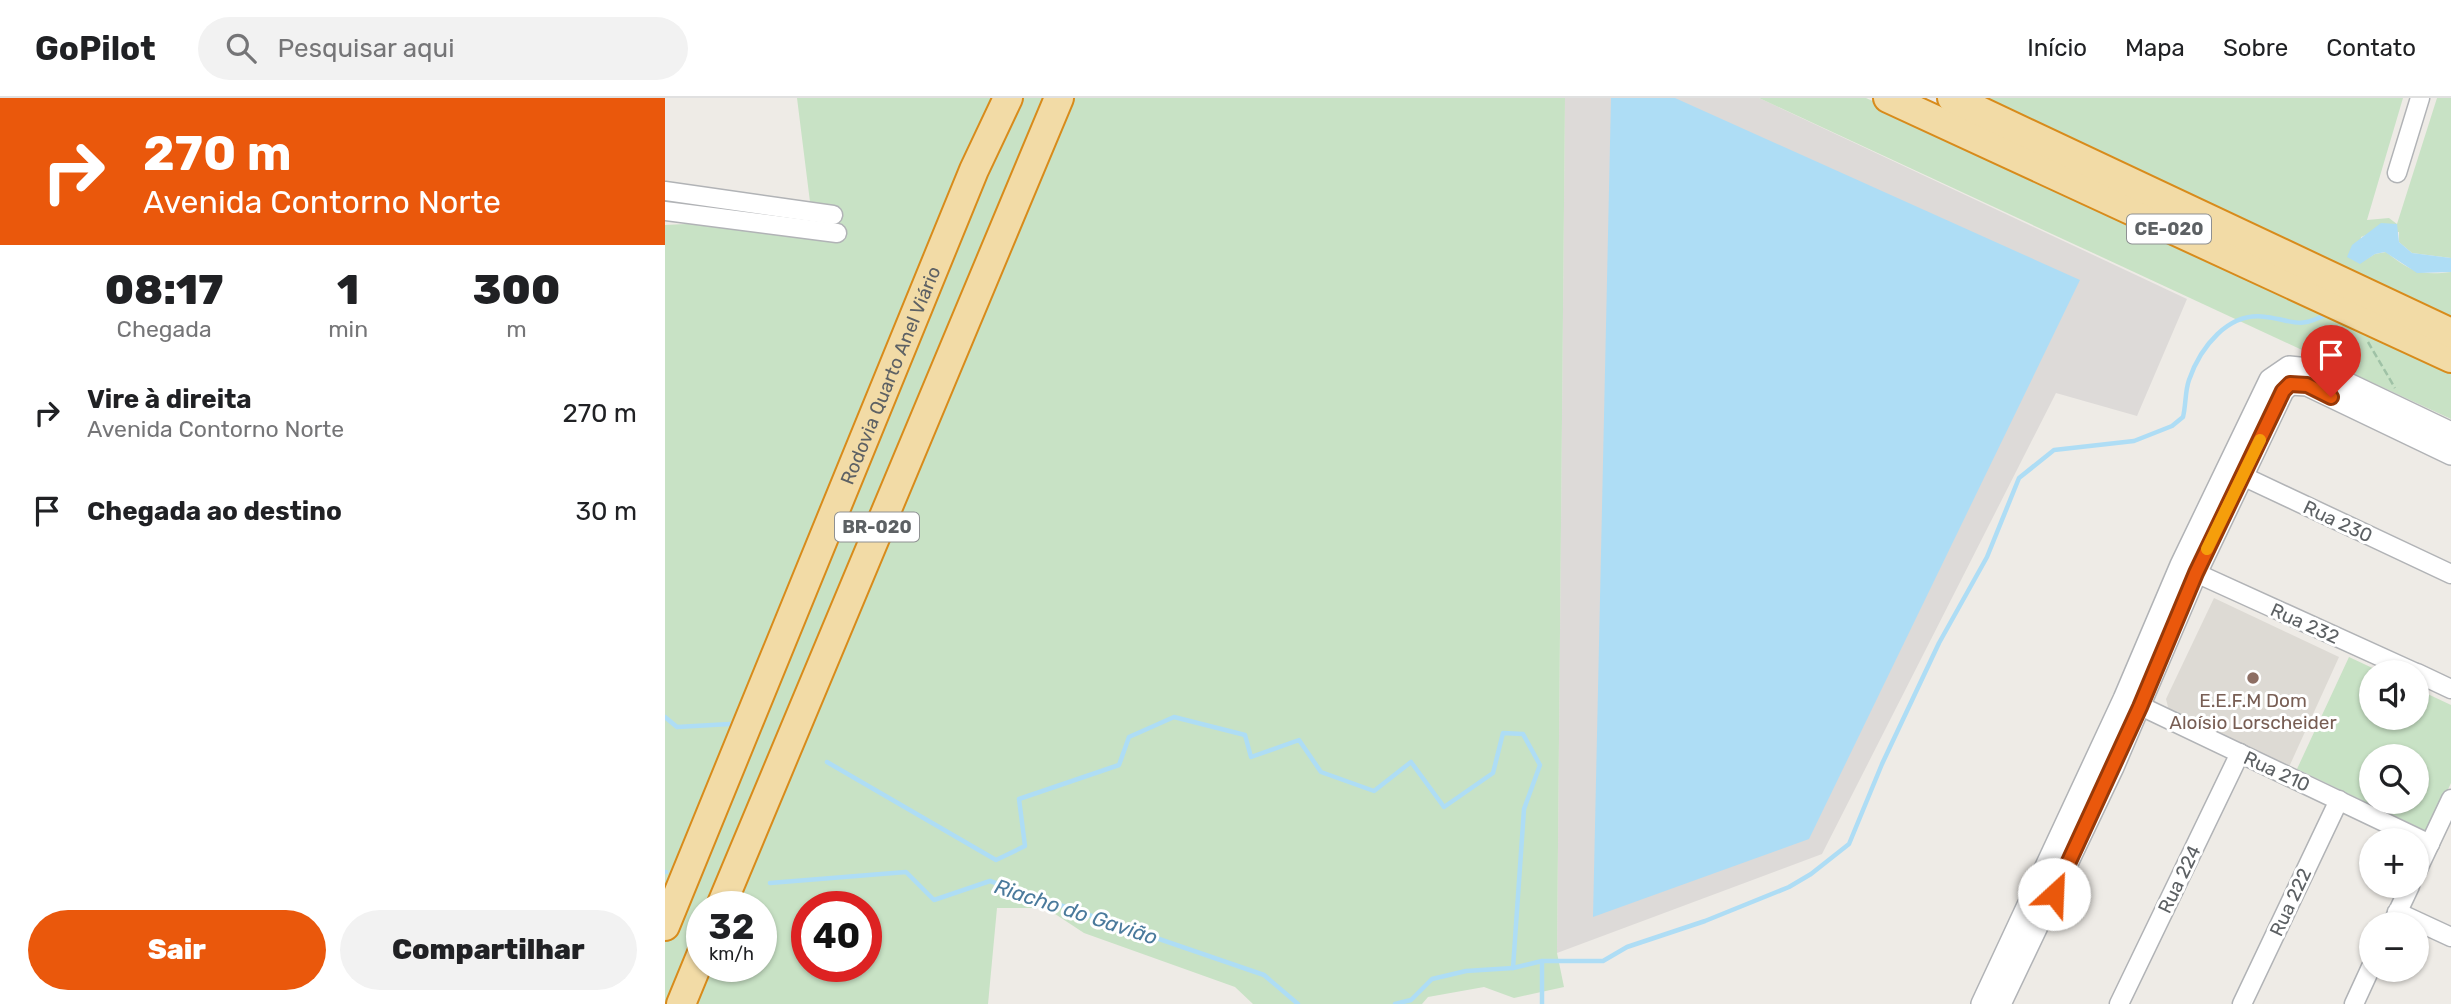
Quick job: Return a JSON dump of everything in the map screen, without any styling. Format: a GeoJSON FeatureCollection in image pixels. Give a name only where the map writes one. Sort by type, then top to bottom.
{"type":"FeatureCollection","features":[{"type":"Feature","properties":{"kind":"highway"},"geometry":{"type":"LineString","coordinates":[[974,170],[991,98]]}},
{"type":"Feature","properties":{"kind":"highway","name":"Rodovia Quarto Anel Viário"},"geometry":{"type":"LineString","coordinates":[[665,926],[974,170],[1008,98]]}},
{"type":"Feature","properties":{"kind":"highway","name":"BR-020"},"geometry":{"type":"LineString","coordinates":[[727,891],[915,436],[1059,98]]}},
{"type":"Feature","properties":{"kind":"highway"},"geometry":{"type":"LineString","coordinates":[[1038,149],[1081,98]]}},
{"type":"Feature","properties":{"kind":"highway","name":"CE-020"},"geometry":{"type":"LineString","coordinates":[[1888,98],[2451,358]]}},
{"type":"Feature","properties":{"kind":"highway","name":"CE-020"},"geometry":{"type":"LineString","coordinates":[[1952,98],[2451,333]]}},
{"type":"Feature","properties":{"kind":"highway"},"geometry":{"type":"LineString","coordinates":[[681,1004],[690,982]]}},
{"type":"Feature","properties":{"kind":"street"},"geometry":{"type":"LineString","coordinates":[[2397,173],[2420,98]]}},
{"type":"Feature","properties":{"kind":"street"},"geometry":{"type":"LineString","coordinates":[[665,191],[833,215]]}},
{"type":"Feature","properties":{"kind":"street"},"geometry":{"type":"LineString","coordinates":[[665,211],[837,233]]}},
{"type":"Feature","properties":{"kind":"street"},"geometry":{"type":"LineString","coordinates":[[2283,377],[2319,370],[2451,433]]}},
{"type":"Feature","properties":{"kind":"street"},"geometry":{"type":"LineString","coordinates":[[2283,377],[2307,385],[2451,454]]}},
{"type":"Feature","properties":{"kind":"street"},"geometry":{"type":"LineString","coordinates":[[2000,1004],[2234,472],[2283,377]]}},
{"type":"Feature","properties":{"kind":"street"},"geometry":{"type":"LineString","coordinates":[[1982,1004],[2196,573],[2234,472]]}},
{"type":"Feature","properties":{"kind":"street","name":"Rua 230"},"geometry":{"type":"LineString","coordinates":[[2234,472],[2451,574]]}},
{"type":"Feature","properties":{"kind":"street","name":"Rua 232"},"geometry":{"type":"LineString","coordinates":[[2196,573],[2387,660]]}},
{"type":"Feature","properties":{"kind":"street","name":"Rua 232"},"geometry":{"type":"LineString","coordinates":[[2429,679],[2451,689]]}},
{"type":"Feature","properties":{"kind":"street","name":"Rua 210"},"geometry":{"type":"LineString","coordinates":[[2132,703],[2430,844]]}},
{"type":"Feature","properties":{"kind":"street","name":"Rua 224"},"geometry":{"type":"LineString","coordinates":[[2119,1004],[2240,753]]}},
{"type":"Feature","properties":{"kind":"street"},"geometry":{"type":"LineString","coordinates":[[2430,844],[2447,819],[2451,799]]}},
{"type":"Feature","properties":{"kind":"street","name":"Rua 222"},"geometry":{"type":"LineString","coordinates":[[2242,1004],[2339,800]]}},
{"type":"Feature","properties":{"kind":"street"},"geometry":{"type":"LineString","coordinates":[[2429,930],[2451,937]]}},
{"type":"Feature","properties":{"kind":"street"},"geometry":{"type":"LineString","coordinates":[[2354,1004],[2364,982]]}},
{"type":"Feature","properties":{"kind":"path"},"geometry":{"type":"LineString","coordinates":[[2319,370],[2336,346],[2345,339],[2362,334],[2387,372],[2404,410]]}},
{"type":"Feature","properties":{"kind":"shaded area"},"geometry":{"type":"Polygon","coordinates":[[[1565,98],[1759,98],[2187,299],[2137,416],[2056,393],[1822,854],[1557,953],[1565,98]]]}},
{"type":"Feature","properties":{"kind":"shaded area","name":"E.E.F.M Dom Aloísio Lorscheider"},"geometry":{"type":"Polygon","coordinates":[[[2214,598],[2339,657],[2289,767],[2169,711],[2166,699],[2214,598]]]}},
{"type":"Feature","properties":{"kind":"green space"},"geometry":{"type":"Polygon","coordinates":[[[797,98],[1565,98],[1557,953],[1564,987],[1514,998],[1484,987],[1428,997],[1422,1004],[1253,1004],[1235,987],[1084,933],[1046,908],[997,908],[988,1004],[665,1004],[665,225],[812,218],[797,98]]]}},
{"type":"Feature","properties":{"kind":"green space"},"geometry":{"type":"Polygon","coordinates":[[[1759,98],[1866,98],[1939,131],[2451,370],[2451,419],[1759,98]]]}},
{"type":"Feature","properties":{"kind":"green space"},"geometry":{"type":"Polygon","coordinates":[[[1979,98],[2403,98],[2367,220],[2389,218],[2397,224],[2437,98],[2451,98],[2451,258],[2412,253],[2399,242],[2399,232],[2371,233],[2361,237],[2360,263],[2375,254],[2386,252],[2416,271],[2451,272],[2451,316],[1979,98]]]}},
{"type":"Feature","properties":{"kind":"green space"},"geometry":{"type":"Polygon","coordinates":[[[2349,657],[2359,662],[2359,730],[2429,730],[2429,695],[2451,705],[2451,783],[2429,830],[2391,814],[2429,814],[2429,744],[2359,744],[2359,799],[2297,769],[2349,657]]]}},
{"type":"Feature","properties":{"kind":"water"},"geometry":{"type":"Polygon","coordinates":[[[1611,98],[1675,98],[2080,280],[1809,839],[1593,917],[1611,98]]]}},
{"type":"Feature","properties":{"kind":"water"},"geometry":{"type":"Polygon","coordinates":[[[2381,223],[2397,224],[2399,242],[2412,253],[2451,258],[2451,272],[2417,273],[2385,252],[2375,254],[2360,264],[2347,257],[2352,245],[2381,223]]]}},
{"type":"Feature","properties":{"kind":"waterway"},"geometry":{"type":"LineString","coordinates":[[1395,1004],[1411,1000],[1432,979],[1466,971],[1513,968],[1542,961],[1603,961],[1627,947],[1705,921],[1789,887],[1811,874],[1849,844],[1882,764],[1939,643],[1987,557],[2019,478],[2054,450],[2134,441],[2172,426],[2183,417],[2188,384],[2200,356],[2217,334],[2239,320],[2266,317],[2303,323],[2327,314]]}},
{"type":"Feature","properties":{"kind":"waterway"},"geometry":{"type":"LineString","coordinates":[[665,717],[677,727],[730,724]]}},
{"type":"Feature","properties":{"kind":"waterway"},"geometry":{"type":"LineString","coordinates":[[827,762],[996,860],[1025,846],[1019,799],[1119,765],[1129,737],[1174,717],[1245,735],[1251,757],[1299,740],[1321,772],[1374,791],[1411,762],[1444,807],[1493,773],[1503,733],[1523,734],[1540,765],[1524,809],[1513,968]]}},
{"type":"Feature","properties":{"kind":"waterway","name":"Riacho do Gavião"},"geometry":{"type":"LineString","coordinates":[[770,883],[906,872],[934,900],[990,881],[1264,975],[1298,1004]]}},
{"type":"Feature","properties":{"kind":"waterway"},"geometry":{"type":"LineString","coordinates":[[1542,961],[1542,1004]]}},
{"type":"Feature","properties":{"kind":"slow traffic"},"geometry":{"type":"LineString","coordinates":[[2207,549],[2260,440]]}},
{"type":"Feature","properties":{"kind":"place","name":"E.E.F.M Dom Aloísio Lorscheider"},"geometry":{"type":"Point","coordinates":[2253,678]}},
{"type":"Feature","properties":{"kind":"route"},"geometry":{"type":"LineString","coordinates":[[2054,894],[2140,707],[2196,573],[2283,391],[2290,384],[2307,385],[2331,397]]}}]}
